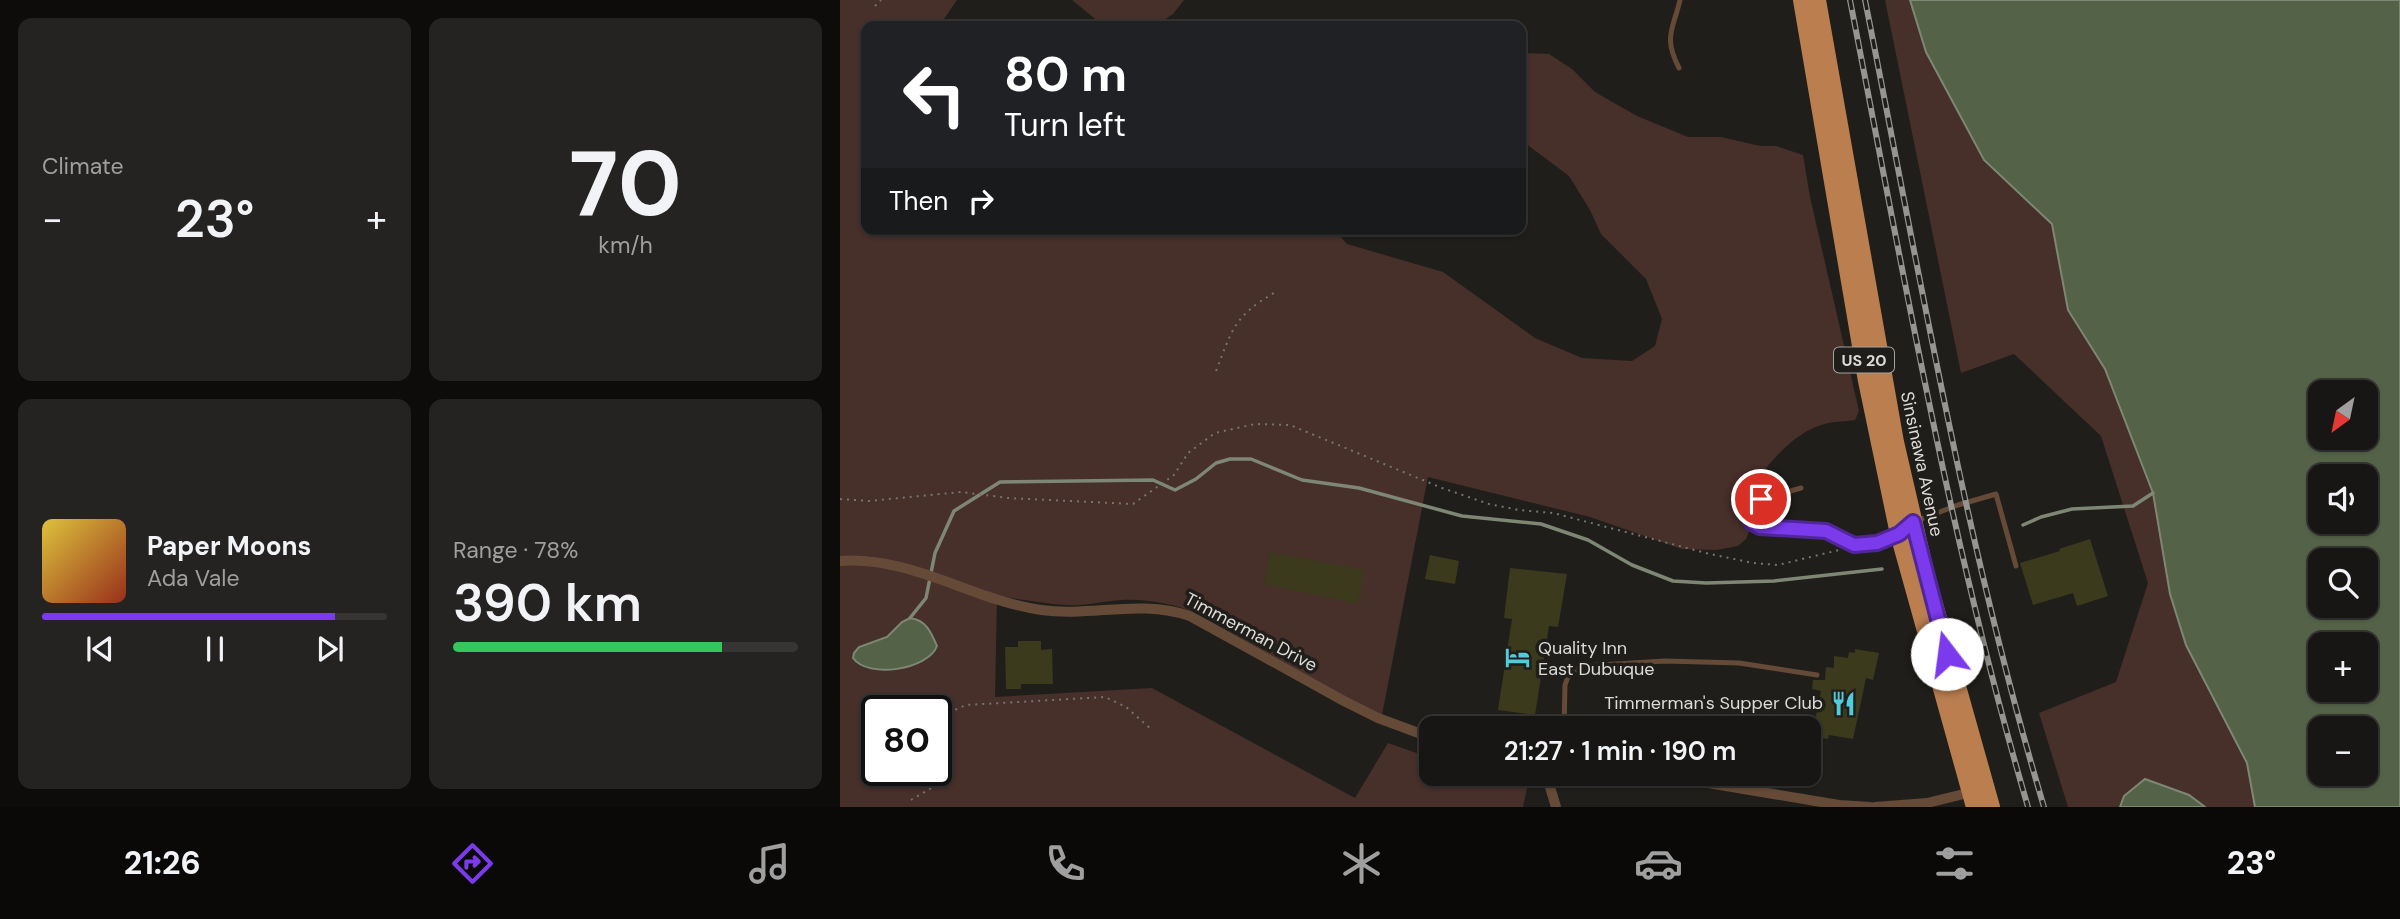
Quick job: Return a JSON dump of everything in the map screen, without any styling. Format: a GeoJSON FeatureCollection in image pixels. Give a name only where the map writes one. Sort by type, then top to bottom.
{"type":"FeatureCollection","features":[{"type":"Feature","properties":{"kind":"highway","name":"Sinsinawa Avenue"},"geometry":{"type":"LineString","coordinates":[[1802,0],[1867,381],[1899,534],[1977,796],[1991,807]]}},
{"type":"Feature","properties":{"kind":"highway","name":"Sinsinawa Avenue"},"geometry":{"type":"LineString","coordinates":[[1817,0],[1882,377],[1913,522],[1947,654],[1977,796]]}},
{"type":"Feature","properties":{"kind":"street","name":"Timmerman Drive"},"geometry":{"type":"LineString","coordinates":[[840,561],[871,561],[901,566],[991,599],[1045,610],[1154,607],[1171,610],[1190,616],[1378,719],[1419,733]]}},
{"type":"Feature","properties":{"kind":"street"},"geometry":{"type":"LineString","coordinates":[[1550,786],[1556,807]]}},
{"type":"Feature","properties":{"kind":"street"},"geometry":{"type":"LineString","coordinates":[[1726,786],[1839,805],[1873,807],[1977,796]]}},
{"type":"Feature","properties":{"kind":"lane"},"geometry":{"type":"LineString","coordinates":[[1679,68],[1670,51],[1670,31],[1680,0]]}},
{"type":"Feature","properties":{"kind":"lane"},"geometry":{"type":"LineString","coordinates":[[1801,488],[1754,502],[1747,513],[1752,523],[1760,527],[1826,531],[1854,545],[1877,543],[1899,534],[1913,522],[1996,494],[2016,566]]}},
{"type":"Feature","properties":{"kind":"lane"},"geometry":{"type":"LineString","coordinates":[[1564,716],[1565,685],[1569,674],[1582,666],[1665,661],[1739,663],[1817,675]]}},
{"type":"Feature","properties":{"kind":"path"},"geometry":{"type":"LineString","coordinates":[[875,6],[881,0]]}},
{"type":"Feature","properties":{"kind":"path"},"geometry":{"type":"LineString","coordinates":[[1216,372],[1230,335],[1242,315],[1274,293]]}},
{"type":"Feature","properties":{"kind":"path"},"geometry":{"type":"LineString","coordinates":[[840,499],[869,501],[961,492],[1008,498],[1133,505],[1174,475],[1188,453],[1215,433],[1255,424],[1290,425],[1429,483],[1489,504],[1553,513],[1710,554],[1778,565],[1854,545]]}},
{"type":"Feature","properties":{"kind":"path"},"geometry":{"type":"LineString","coordinates":[[952,711],[966,705],[1105,697],[1126,706],[1152,730]]}},
{"type":"Feature","properties":{"kind":"path"},"geometry":{"type":"LineString","coordinates":[[911,800],[935,786]]}},
{"type":"Feature","properties":{"kind":"shaded area"},"geometry":{"type":"Polygon","coordinates":[[[840,0],[957,0],[944,19],[947,21],[861,21],[861,235],[1339,235],[1347,244],[1443,272],[1535,338],[1582,358],[1632,361],[1655,346],[1662,319],[1646,279],[1601,234],[1569,176],[1526,144],[1526,53],[1549,54],[1572,69],[1595,92],[1637,116],[1688,137],[1721,137],[1760,146],[1776,146],[1803,155],[1810,197],[1859,411],[1855,420],[1831,422],[1813,428],[1800,435],[1777,455],[1738,501],[1750,529],[1746,539],[1738,546],[1716,550],[1682,549],[1590,517],[1428,477],[1382,715],[1188,610],[1142,600],[1068,605],[997,596],[995,697],[1152,688],[1355,798],[1388,743],[1419,754],[1419,786],[1527,786],[1523,807],[840,807],[840,0]]]}},
{"type":"Feature","properties":{"kind":"shaded area"},"geometry":{"type":"Polygon","coordinates":[[[1072,0],[1184,0],[1173,14],[1162,21],[1098,21],[1072,0]]]}},
{"type":"Feature","properties":{"kind":"shaded area"},"geometry":{"type":"Polygon","coordinates":[[[1885,0],[1910,0],[1926,52],[1984,160],[2052,224],[2068,310],[2105,369],[2153,493],[2170,594],[2186,645],[2248,763],[2255,807],[2205,807],[2189,795],[2125,796],[2120,807],[2068,807],[2039,713],[2116,682],[2148,583],[2101,436],[2014,354],[1961,373],[1885,0]]]}},
{"type":"Feature","properties":{"kind":"shaded area"},"geometry":{"type":"Polygon","coordinates":[[[1910,0],[2400,0],[2400,807],[2255,807],[2247,763],[2186,645],[2170,594],[2153,493],[2105,369],[2068,310],[2052,224],[1984,160],[1926,52],[1910,0]]]}},
{"type":"Feature","properties":{"kind":"shaded area"},"geometry":{"type":"Polygon","coordinates":[[[910,618],[924,624],[937,646],[922,661],[884,670],[871,668],[853,658],[859,647],[887,637],[910,618]]]}},
{"type":"Feature","properties":{"kind":"shaded area"},"geometry":{"type":"Polygon","coordinates":[[[2145,779],[2189,795],[2205,807],[2120,807],[2124,796],[2145,779]]]}},
{"type":"Feature","properties":{"kind":"building"},"geometry":{"type":"Polygon","coordinates":[[[2090,539],[2108,596],[2077,606],[2073,593],[2033,605],[2020,563],[2090,539]]]}},
{"type":"Feature","properties":{"kind":"building"},"geometry":{"type":"Polygon","coordinates":[[[1270,552],[1364,570],[1358,604],[1264,584],[1270,552]]]}},
{"type":"Feature","properties":{"kind":"building"},"geometry":{"type":"Polygon","coordinates":[[[1430,555],[1459,561],[1455,584],[1425,579],[1430,555]]]}},
{"type":"Feature","properties":{"kind":"building"},"geometry":{"type":"Polygon","coordinates":[[[1510,568],[1567,574],[1558,627],[1549,626],[1535,715],[1498,710],[1512,619],[1504,618],[1510,568]]]}},
{"type":"Feature","properties":{"kind":"building"},"geometry":{"type":"Polygon","coordinates":[[[1018,641],[1041,641],[1041,650],[1052,649],[1053,684],[1021,684],[1021,689],[1006,689],[1005,647],[1018,647],[1018,641]]]}},
{"type":"Feature","properties":{"kind":"building"},"geometry":{"type":"Polygon","coordinates":[[[1855,649],[1879,653],[1873,680],[1866,678],[1853,739],[1829,735],[1828,739],[1821,738],[1821,716],[1816,716],[1821,691],[1812,689],[1813,680],[1825,680],[1826,667],[1834,668],[1834,656],[1848,658],[1849,652],[1855,653],[1855,649]]]}},
{"type":"Feature","properties":{"kind":"waterway"},"geometry":{"type":"LineString","coordinates":[[910,618],[926,598],[935,553],[954,511],[1000,482],[1153,480],[1175,490],[1196,479],[1216,463],[1230,459],[1251,459],[1302,480],[1359,488],[1462,516],[1541,524],[1588,540],[1632,565],[1673,581],[1774,581],[1882,569]]}},
{"type":"Feature","properties":{"kind":"waterway"},"geometry":{"type":"LineString","coordinates":[[2023,525],[2072,509],[2133,506],[2153,493]]}},
{"type":"Feature","properties":{"kind":"railway"},"geometry":{"type":"LineString","coordinates":[[1850,0],[1951,507],[2000,707],[2028,807]]}},
{"type":"Feature","properties":{"kind":"railway"},"geometry":{"type":"LineString","coordinates":[[1865,0],[1967,507],[1990,608],[2044,807]]}},
{"type":"Feature","properties":{"kind":"place","name":"Quality Inn East Dubuque"},"geometry":{"type":"Point","coordinates":[1518,658]}},
{"type":"Feature","properties":{"kind":"place","name":"Timmerman's Supper Club"},"geometry":{"type":"Point","coordinates":[1843,703]}},
{"type":"Feature","properties":{"kind":"route"},"geometry":{"type":"LineString","coordinates":[[1761,499],[1754,502],[1747,513],[1752,523],[1760,527],[1826,531],[1854,545],[1877,543],[1899,534],[1913,522],[1947,654]]}}]}
